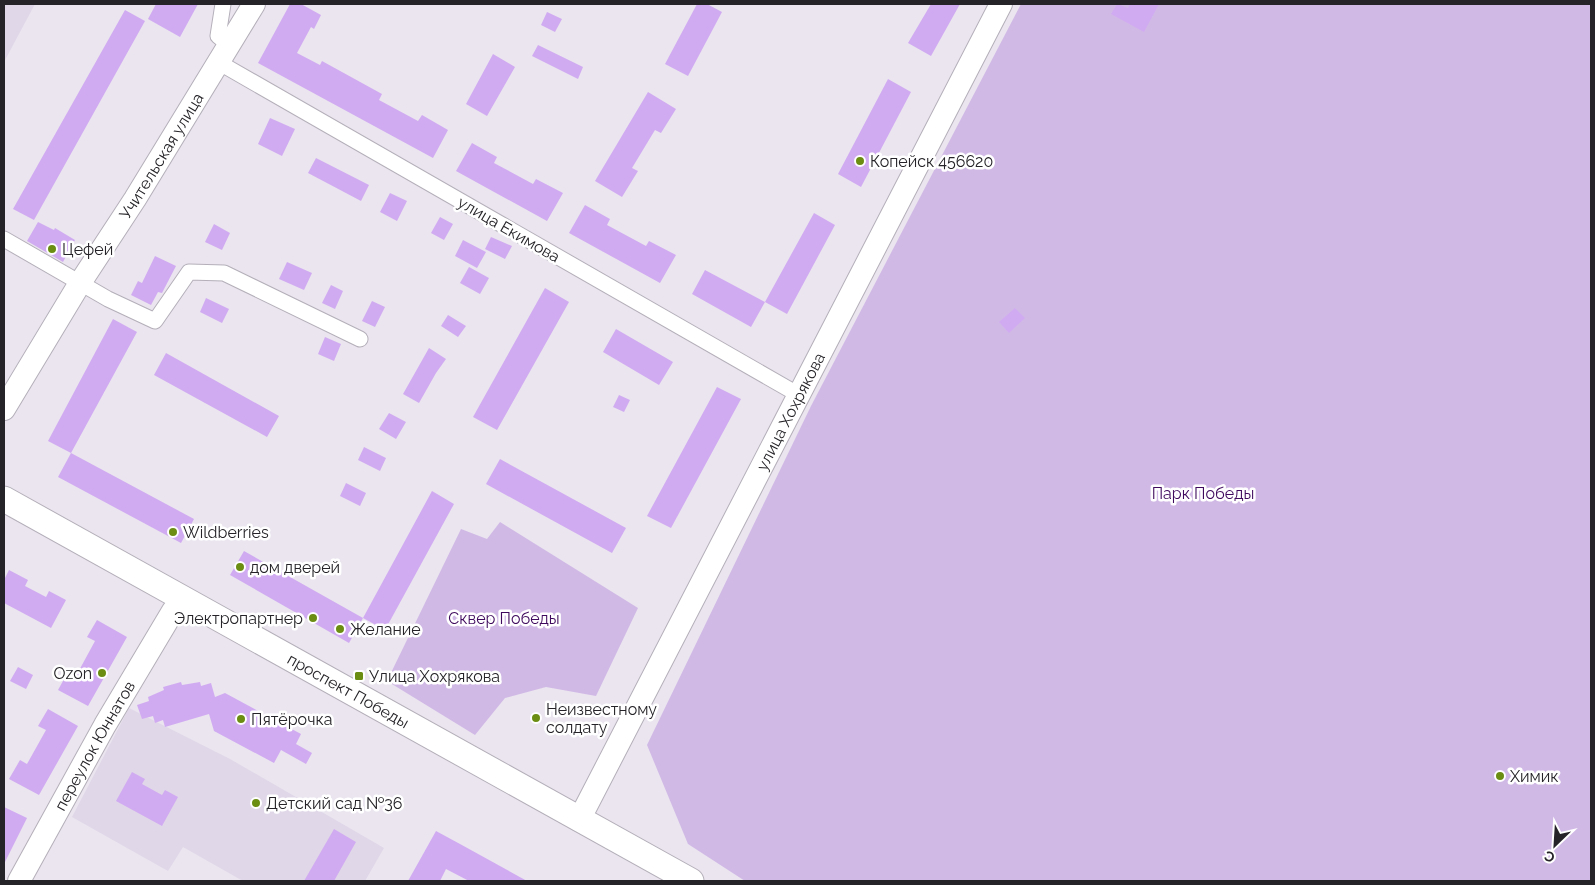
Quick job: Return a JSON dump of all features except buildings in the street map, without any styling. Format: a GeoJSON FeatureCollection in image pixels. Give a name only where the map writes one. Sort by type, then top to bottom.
{"type":"FeatureCollection","features":[{"type":"Feature","properties":{"kind":"main road","name":"проспект Победы"},"geometry":{"type":"LineString","coordinates":[[4,499],[431,754],[575,827],[691,881]]}},
{"type":"Feature","properties":{"kind":"main road","name":"проспект Победы"},"geometry":{"type":"LineString","coordinates":[[4,519],[177,604]]}},
{"type":"Feature","properties":{"kind":"main road","name":"проспект Победы"},"geometry":{"type":"LineString","coordinates":[[575,827],[656,881]]}},
{"type":"Feature","properties":{"kind":"street"},"geometry":{"type":"LineString","coordinates":[[223,4],[218,36],[224,54]]}},
{"type":"Feature","properties":{"kind":"street","name":"Учительская улица"},"geometry":{"type":"LineString","coordinates":[[4,409],[80,283],[135,199],[254,4]]}},
{"type":"Feature","properties":{"kind":"street","name":"улица Хохрякова"},"geometry":{"type":"LineString","coordinates":[[575,827],[1001,4]]}},
{"type":"Feature","properties":{"kind":"street","name":"улица Екимова"},"geometry":{"type":"LineString","coordinates":[[224,54],[799,395]]}},
{"type":"Feature","properties":{"kind":"street"},"geometry":{"type":"LineString","coordinates":[[4,239],[80,283],[154,321],[189,272],[224,273],[360,339]]}},
{"type":"Feature","properties":{"kind":"street","name":"переулок Юннатов"},"geometry":{"type":"LineString","coordinates":[[19,881],[105,725],[177,604]]}},
{"type":"Feature","properties":{"kind":"shaded area"},"geometry":{"type":"Polygon","coordinates":[[[4,4],[35,4],[4,62],[4,4]]]}},
{"type":"Feature","properties":{"kind":"shaded area"},"geometry":{"type":"Polygon","coordinates":[[[129,708],[230,759],[384,848],[365,881],[243,881],[183,847],[168,871],[72,817],[129,708]]]}},
{"type":"Feature","properties":{"kind":"green space","name":"Парк Победы"},"geometry":{"type":"Polygon","coordinates":[[[1021,4],[1591,4],[1591,881],[745,881],[688,844],[647,745],[811,406],[1021,4]]]}},
{"type":"Feature","properties":{"kind":"green space","name":"Сквер Победы"},"geometry":{"type":"Polygon","coordinates":[[[500,522],[638,608],[596,696],[546,687],[505,698],[475,735],[387,681],[461,529],[487,539],[500,522]]]}},
{"type":"Feature","properties":{"kind":"place","name":"Копейск 456620"},"geometry":{"type":"Point","coordinates":[860,161]}},
{"type":"Feature","properties":{"kind":"place","name":"Цефей"},"geometry":{"type":"Point","coordinates":[52,249]}},
{"type":"Feature","properties":{"kind":"place","name":"Wildberries"},"geometry":{"type":"Point","coordinates":[173,532]}},
{"type":"Feature","properties":{"kind":"place","name":"дом дверей"},"geometry":{"type":"Point","coordinates":[240,567]}},
{"type":"Feature","properties":{"kind":"place","name":"Электропартнер"},"geometry":{"type":"Point","coordinates":[313,618]}},
{"type":"Feature","properties":{"kind":"place","name":"Желание"},"geometry":{"type":"Point","coordinates":[340,629]}},
{"type":"Feature","properties":{"kind":"place","name":"Ozon"},"geometry":{"type":"Point","coordinates":[102,673]}},
{"type":"Feature","properties":{"kind":"place","name":"Улица Хохрякова"},"geometry":{"type":"Point","coordinates":[359,676]}},
{"type":"Feature","properties":{"kind":"place","name":"Неизвестному солдату"},"geometry":{"type":"Point","coordinates":[536,718]}},
{"type":"Feature","properties":{"kind":"place","name":"Пятёрочка"},"geometry":{"type":"Point","coordinates":[241,719]}},
{"type":"Feature","properties":{"kind":"place","name":"Химик"},"geometry":{"type":"Point","coordinates":[1500,776]}},
{"type":"Feature","properties":{"kind":"place","name":"Детский сад №36"},"geometry":{"type":"Point","coordinates":[256,803]}}]}
